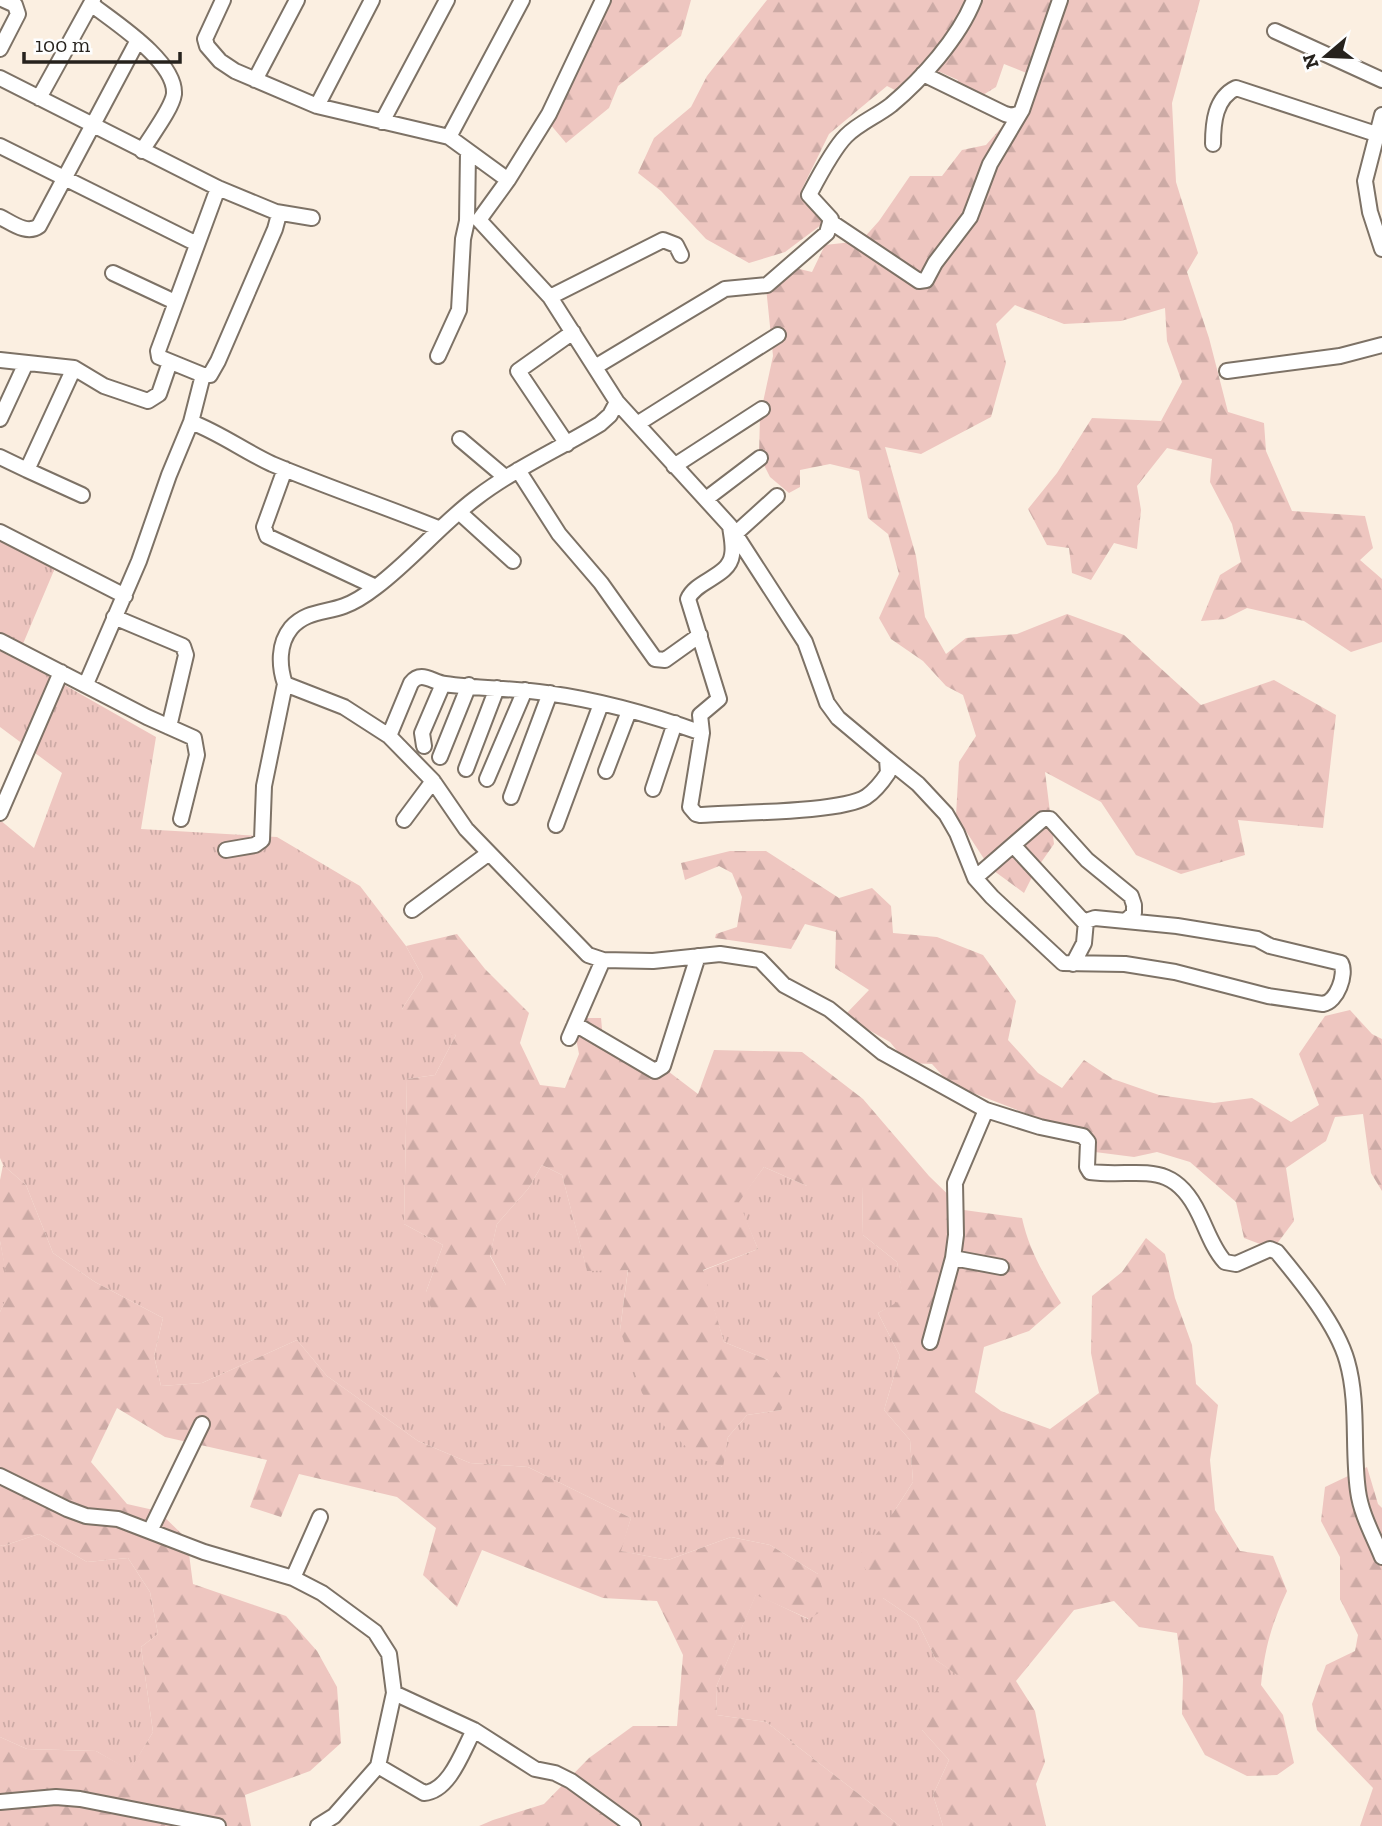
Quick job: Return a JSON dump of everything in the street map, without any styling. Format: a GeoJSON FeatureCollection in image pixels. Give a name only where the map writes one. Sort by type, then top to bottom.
{"type":"FeatureCollection","features":[{"type":"Feature","properties":{"kind":"street"},"geometry":{"type":"LineString","coordinates":[[0,49],[18,14],[15,5],[4,0]]}},
{"type":"Feature","properties":{"kind":"street"},"geometry":{"type":"LineString","coordinates":[[223,0],[206,31],[205,39],[207,46],[220,61],[317,106],[449,137],[508,180]]}},
{"type":"Feature","properties":{"kind":"street"},"geometry":{"type":"LineString","coordinates":[[255,79],[297,0]]}},
{"type":"Feature","properties":{"kind":"street"},"geometry":{"type":"LineString","coordinates":[[317,106],[372,0]]}},
{"type":"Feature","properties":{"kind":"street"},"geometry":{"type":"LineString","coordinates":[[382,122],[447,0]]}},
{"type":"Feature","properties":{"kind":"street"},"geometry":{"type":"LineString","coordinates":[[449,137],[522,0]]}},
{"type":"Feature","properties":{"kind":"street"},"geometry":{"type":"LineString","coordinates":[[438,356],[459,310],[463,239],[473,221],[508,180],[549,114],[603,0]]}},
{"type":"Feature","properties":{"kind":"street"},"geometry":{"type":"LineString","coordinates":[[595,366],[724,289],[767,285],[827,233],[830,216],[809,195],[841,143],[856,128],[890,106],[923,74],[959,30],[974,0]]}},
{"type":"Feature","properties":{"kind":"street"},"geometry":{"type":"LineString","coordinates":[[831,222],[919,281],[925,281],[971,217],[990,164],[1020,113],[1060,0]]}},
{"type":"Feature","properties":{"kind":"street"},"geometry":{"type":"LineString","coordinates":[[39,98],[92,2],[138,40],[163,65],[173,85],[172,102],[142,151]]}},
{"type":"Feature","properties":{"kind":"street"},"geometry":{"type":"LineString","coordinates":[[1275,32],[1382,80]]}},
{"type":"Feature","properties":{"kind":"street"},"geometry":{"type":"LineString","coordinates":[[0,217],[27,230],[36,229],[138,40]]}},
{"type":"Feature","properties":{"kind":"street"},"geometry":{"type":"LineString","coordinates":[[923,74],[999,112],[1012,116],[1020,113]]}},
{"type":"Feature","properties":{"kind":"street"},"geometry":{"type":"LineString","coordinates":[[0,78],[218,188],[276,212],[312,218]]}},
{"type":"Feature","properties":{"kind":"street"},"geometry":{"type":"LineString","coordinates":[[1213,144],[1214,117],[1229,92],[1236,88],[1376,134]]}},
{"type":"Feature","properties":{"kind":"street"},"geometry":{"type":"LineString","coordinates":[[1382,115],[1367,168],[1366,194],[1382,248]]}},
{"type":"Feature","properties":{"kind":"street"},"geometry":{"type":"LineString","coordinates":[[0,146],[197,244]]}},
{"type":"Feature","properties":{"kind":"street"},"geometry":{"type":"LineString","coordinates":[[468,152],[473,221],[550,297],[617,402],[732,530],[805,642],[827,703],[838,718],[918,784],[946,814],[957,833],[975,878],[1059,960],[1073,964],[1125,964],[1175,972],[1269,996],[1322,1004],[1330,1003],[1334,998],[1343,971],[1341,963],[1270,946],[1257,939],[1177,926],[1095,918],[1088,919],[1085,923],[1084,943],[1073,964]]}},
{"type":"Feature","properties":{"kind":"street"},"geometry":{"type":"LineString","coordinates":[[218,188],[158,351],[159,357],[170,362],[203,375],[210,374],[275,229],[278,218],[276,212]]}},
{"type":"Feature","properties":{"kind":"street"},"geometry":{"type":"LineString","coordinates":[[550,297],[663,240],[676,245],[681,255]]}},
{"type":"Feature","properties":{"kind":"street"},"geometry":{"type":"LineString","coordinates":[[113,273],[175,302]]}},
{"type":"Feature","properties":{"kind":"street"},"geometry":{"type":"LineString","coordinates":[[567,444],[518,371],[573,332]]}},
{"type":"Feature","properties":{"kind":"street"},"geometry":{"type":"LineString","coordinates":[[637,424],[778,335]]}},
{"type":"Feature","properties":{"kind":"street"},"geometry":{"type":"LineString","coordinates":[[1227,371],[1340,356],[1382,345]]}},
{"type":"Feature","properties":{"kind":"street"},"geometry":{"type":"LineString","coordinates":[[0,360],[74,368],[104,386],[148,401],[159,394],[170,362]]}},
{"type":"Feature","properties":{"kind":"street"},"geometry":{"type":"LineString","coordinates":[[0,419],[26,363]]}},
{"type":"Feature","properties":{"kind":"street"},"geometry":{"type":"LineString","coordinates":[[27,470],[74,368]]}},
{"type":"Feature","properties":{"kind":"street"},"geometry":{"type":"LineString","coordinates":[[86,684],[125,596],[191,422],[203,375]]}},
{"type":"Feature","properties":{"kind":"street"},"geometry":{"type":"LineString","coordinates":[[226,850],[255,845],[262,840],[264,786],[285,684],[281,654],[289,631],[306,617],[343,607],[376,587],[438,528],[511,473],[600,424],[610,415],[617,402]]}},
{"type":"Feature","properties":{"kind":"street"},"geometry":{"type":"LineString","coordinates":[[674,466],[762,409]]}},
{"type":"Feature","properties":{"kind":"street"},"geometry":{"type":"LineString","coordinates":[[191,422],[220,434],[252,454],[285,469],[438,528]]}},
{"type":"Feature","properties":{"kind":"street"},"geometry":{"type":"LineString","coordinates":[[460,439],[511,473],[601,583],[655,659],[665,660],[700,635]]}},
{"type":"Feature","properties":{"kind":"street"},"geometry":{"type":"LineString","coordinates":[[0,457],[82,495]]}},
{"type":"Feature","properties":{"kind":"street"},"geometry":{"type":"LineString","coordinates":[[706,499],[760,458]]}},
{"type":"Feature","properties":{"kind":"street"},"geometry":{"type":"LineString","coordinates":[[285,469],[264,527],[267,536],[376,587]]}},
{"type":"Feature","properties":{"kind":"street"},"geometry":{"type":"LineString","coordinates":[[732,530],[777,496]]}},
{"type":"Feature","properties":{"kind":"street"},"geometry":{"type":"LineString","coordinates":[[459,512],[513,561]]}},
{"type":"Feature","properties":{"kind":"street"},"geometry":{"type":"LineString","coordinates":[[732,530],[733,551],[730,562],[693,590],[688,599],[719,695],[718,702],[700,715],[702,733],[690,807],[692,811],[700,815],[832,807],[853,802],[866,797],[880,785],[888,773],[887,759]]}},
{"type":"Feature","properties":{"kind":"street"},"geometry":{"type":"LineString","coordinates":[[0,532],[125,596]]}},
{"type":"Feature","properties":{"kind":"street"},"geometry":{"type":"LineString","coordinates":[[114,617],[183,646],[186,656],[169,727]]}},
{"type":"Feature","properties":{"kind":"street"},"geometry":{"type":"LineString","coordinates":[[0,641],[194,738],[197,748],[181,819]]}},
{"type":"Feature","properties":{"kind":"street"},"geometry":{"type":"LineString","coordinates":[[0,813],[61,671]]}},
{"type":"Feature","properties":{"kind":"street"},"geometry":{"type":"LineString","coordinates":[[389,736],[414,679],[424,677],[443,684],[550,693],[675,723],[702,733]]}},
{"type":"Feature","properties":{"kind":"street"},"geometry":{"type":"LineString","coordinates":[[285,684],[344,707],[389,736],[433,781],[466,829],[588,955],[603,960],[653,961],[734,955],[760,960],[784,985],[822,1004],[883,1053],[986,1111],[1083,1136],[1088,1142],[1087,1167],[1090,1172],[1134,1171],[1171,1179],[1187,1192],[1218,1252],[1229,1264],[1236,1264],[1270,1249],[1278,1252],[1326,1318],[1347,1360],[1355,1424],[1358,1491],[1369,1528],[1382,1557]]}},
{"type":"Feature","properties":{"kind":"street"},"geometry":{"type":"LineString","coordinates":[[424,746],[422,733],[443,684]]}},
{"type":"Feature","properties":{"kind":"street"},"geometry":{"type":"LineString","coordinates":[[440,757],[469,685]]}},
{"type":"Feature","properties":{"kind":"street"},"geometry":{"type":"LineString","coordinates":[[466,769],[497,688]]}},
{"type":"Feature","properties":{"kind":"street"},"geometry":{"type":"LineString","coordinates":[[487,779],[525,690]]}},
{"type":"Feature","properties":{"kind":"street"},"geometry":{"type":"LineString","coordinates":[[511,797],[550,693]]}},
{"type":"Feature","properties":{"kind":"street"},"geometry":{"type":"LineString","coordinates":[[556,825],[601,704]]}},
{"type":"Feature","properties":{"kind":"street"},"geometry":{"type":"LineString","coordinates":[[606,771],[629,711]]}},
{"type":"Feature","properties":{"kind":"street"},"geometry":{"type":"LineString","coordinates":[[653,789],[675,723]]}},
{"type":"Feature","properties":{"kind":"street"},"geometry":{"type":"LineString","coordinates":[[404,820],[433,781]]}},
{"type":"Feature","properties":{"kind":"street"},"geometry":{"type":"LineString","coordinates":[[975,878],[1043,819],[1051,820],[1087,860],[1130,896],[1134,913],[1126,921]]}},
{"type":"Feature","properties":{"kind":"street"},"geometry":{"type":"LineString","coordinates":[[1014,846],[1085,923]]}},
{"type":"Feature","properties":{"kind":"street"},"geometry":{"type":"LineString","coordinates":[[412,909],[489,853]]}},
{"type":"Feature","properties":{"kind":"street"},"geometry":{"type":"LineString","coordinates":[[575,1024],[655,1071],[660,1070],[698,956]]}},
{"type":"Feature","properties":{"kind":"street"},"geometry":{"type":"LineString","coordinates":[[569,1038],[603,960]]}},
{"type":"Feature","properties":{"kind":"street"},"geometry":{"type":"LineString","coordinates":[[930,1342],[953,1258],[956,1235],[955,1183],[986,1111]]}},
{"type":"Feature","properties":{"kind":"street"},"geometry":{"type":"LineString","coordinates":[[953,1258],[1001,1267]]}},
{"type":"Feature","properties":{"kind":"street"},"geometry":{"type":"LineString","coordinates":[[150,1531],[202,1424]]}},
{"type":"Feature","properties":{"kind":"street"},"geometry":{"type":"LineString","coordinates":[[0,1476],[86,1516],[118,1519],[222,1558],[293,1578],[322,1593],[375,1632],[389,1654],[394,1693],[378,1766],[334,1816],[318,1826]]}},
{"type":"Feature","properties":{"kind":"street"},"geometry":{"type":"LineString","coordinates":[[293,1578],[320,1517]]}},
{"type":"Feature","properties":{"kind":"street"},"geometry":{"type":"LineString","coordinates":[[394,1693],[474,1730],[535,1769],[555,1773],[583,1788],[633,1826]]}},
{"type":"Feature","properties":{"kind":"street"},"geometry":{"type":"LineString","coordinates":[[378,1766],[424,1793],[432,1792],[440,1788],[449,1776],[474,1730]]}},
{"type":"Feature","properties":{"kind":"street"},"geometry":{"type":"LineString","coordinates":[[0,1802],[56,1797],[80,1799],[218,1826]]}},
{"type":"Feature","properties":{"kind":"green space"},"geometry":{"type":"Polygon","coordinates":[[[610,0],[691,0],[681,36],[618,86],[609,108],[566,143],[550,124],[610,0]]]}},
{"type":"Feature","properties":{"kind":"green space"},"geometry":{"type":"Polygon","coordinates":[[[767,0],[1200,0],[1172,103],[1176,182],[1198,253],[1187,272],[1209,338],[1228,412],[1264,423],[1266,451],[1292,511],[1365,516],[1373,548],[1360,560],[1382,579],[1382,642],[1351,652],[1304,621],[1247,608],[1225,619],[1201,621],[1220,575],[1241,562],[1232,524],[1210,482],[1212,459],[1167,448],[1137,486],[1141,510],[1137,549],[1114,543],[1091,580],[1072,573],[1069,548],[1047,545],[1028,509],[1057,473],[1092,418],[1161,421],[1182,382],[1167,341],[1165,308],[1121,321],[1064,324],[1015,305],[996,324],[1006,363],[991,417],[921,454],[885,447],[916,556],[925,617],[946,654],[966,638],[1017,634],[1067,614],[1124,635],[1201,705],[1274,680],[1336,715],[1323,828],[1238,820],[1245,855],[1181,874],[1136,855],[1101,802],[1045,772],[1054,844],[1035,871],[1024,893],[990,868],[956,816],[959,762],[976,736],[963,695],[946,686],[923,661],[891,639],[879,618],[899,574],[888,534],[868,518],[859,471],[830,464],[800,470],[800,487],[789,493],[770,477],[759,455],[760,416],[773,356],[766,287],[791,267],[812,272],[825,245],[861,241],[879,221],[910,176],[942,176],[962,150],[986,145],[1024,101],[1029,74],[1004,64],[996,87],[978,98],[951,98],[958,80],[940,72],[907,96],[887,86],[829,134],[801,191],[825,222],[785,252],[749,263],[706,239],[661,191],[638,173],[654,138],[691,107],[707,76],[767,0]]]}},
{"type":"Feature","properties":{"kind":"green space"},"geometry":{"type":"Polygon","coordinates":[[[0,540],[55,568],[17,658],[156,737],[141,829],[277,837],[360,886],[406,946],[423,977],[402,1009],[456,1035],[435,1075],[407,1079],[404,1224],[443,1245],[426,1292],[506,1285],[490,1255],[497,1224],[528,1189],[542,1165],[562,1175],[587,1270],[628,1269],[620,1330],[722,1467],[728,1437],[747,1415],[781,1410],[768,1360],[724,1342],[702,1271],[758,1249],[738,1202],[764,1167],[807,1186],[862,1186],[863,1235],[897,1262],[904,1300],[878,1313],[900,1356],[884,1410],[910,1440],[913,1482],[893,1513],[883,1598],[917,1621],[936,1660],[965,1680],[922,1730],[949,1760],[933,1795],[943,1826],[900,1826],[766,1722],[717,1715],[716,1687],[756,1594],[808,1619],[818,1574],[770,1545],[731,1537],[668,1560],[620,1551],[631,1518],[528,1467],[470,1463],[418,1441],[327,1376],[297,1340],[202,1383],[161,1386],[154,1356],[163,1318],[95,1282],[53,1253],[26,1185],[3,1165],[0,1158],[0,820],[34,848],[62,773],[0,727],[0,540]]]}},
{"type":"Feature","properties":{"kind":"green space"},"geometry":{"type":"Polygon","coordinates":[[[730,851],[766,851],[839,898],[872,888],[891,906],[893,933],[937,937],[983,955],[1016,1001],[1008,1040],[1038,1073],[1062,1088],[1084,1060],[1113,1079],[1159,1095],[1214,1103],[1252,1098],[1291,1122],[1319,1105],[1299,1054],[1325,1016],[1350,1010],[1372,1034],[1382,1039],[1382,1191],[1371,1173],[1363,1114],[1335,1117],[1326,1141],[1286,1168],[1294,1221],[1273,1249],[1244,1238],[1236,1202],[1190,1162],[1157,1152],[1134,1157],[1095,1152],[1085,1136],[950,1084],[932,1064],[907,1063],[890,1042],[844,1016],[869,990],[835,968],[836,932],[805,924],[791,949],[715,938],[716,934],[737,927],[742,897],[732,873],[719,866],[685,880],[681,863],[730,851]]]}},
{"type":"Feature","properties":{"kind":"green space"},"geometry":{"type":"Polygon","coordinates":[[[457,934],[485,969],[529,1013],[520,1043],[540,1085],[565,1088],[579,1054],[572,1018],[601,1018],[604,1050],[656,1062],[698,1094],[714,1050],[802,1052],[863,1099],[929,1176],[964,1210],[1022,1218],[1033,1252],[1061,1303],[1029,1331],[984,1347],[975,1392],[1001,1411],[1050,1429],[1099,1393],[1091,1353],[1092,1296],[1122,1272],[1146,1238],[1165,1254],[1175,1298],[1192,1345],[1196,1384],[1218,1405],[1210,1460],[1215,1510],[1240,1551],[1273,1556],[1287,1591],[1270,1637],[1261,1685],[1283,1715],[1294,1763],[1277,1775],[1247,1776],[1205,1755],[1182,1714],[1183,1679],[1177,1633],[1139,1627],[1114,1601],[1074,1610],[1016,1681],[1035,1711],[1045,1762],[1036,1784],[1046,1826],[943,1826],[933,1795],[949,1760],[922,1730],[918,1699],[964,1680],[936,1660],[917,1621],[883,1598],[858,1557],[893,1513],[913,1482],[910,1440],[884,1410],[900,1356],[878,1313],[903,1299],[897,1262],[863,1235],[862,1186],[807,1186],[764,1167],[739,1202],[758,1249],[703,1270],[724,1342],[768,1360],[790,1390],[781,1410],[747,1415],[728,1437],[723,1467],[698,1458],[665,1427],[642,1393],[620,1330],[628,1270],[587,1271],[562,1175],[542,1165],[528,1189],[497,1224],[490,1256],[506,1285],[485,1307],[433,1315],[426,1292],[443,1245],[404,1224],[407,1079],[435,1075],[456,1035],[409,1028],[402,1009],[423,977],[406,946],[457,934]]]}},
{"type":"Feature","properties":{"kind":"green space"},"geometry":{"type":"Polygon","coordinates":[[[3,1165],[26,1185],[53,1253],[95,1282],[163,1318],[154,1356],[161,1386],[202,1383],[297,1340],[327,1376],[418,1441],[470,1463],[528,1467],[631,1518],[621,1551],[668,1560],[731,1537],[770,1545],[818,1574],[828,1607],[809,1619],[756,1595],[716,1687],[717,1715],[766,1722],[900,1826],[479,1826],[544,1804],[589,1758],[633,1726],[677,1726],[683,1655],[657,1601],[603,1598],[482,1550],[457,1607],[423,1575],[436,1528],[397,1497],[299,1474],[281,1517],[250,1507],[267,1460],[165,1437],[117,1408],[91,1462],[127,1504],[158,1511],[187,1539],[193,1584],[286,1616],[317,1651],[337,1687],[341,1743],[310,1771],[245,1795],[251,1826],[0,1826],[0,1737],[27,1749],[96,1751],[130,1770],[153,1732],[141,1647],[158,1634],[150,1592],[128,1558],[87,1562],[39,1534],[0,1545],[0,1312],[9,1291],[0,1241],[0,1180],[3,1165]]]}},
{"type":"Feature","properties":{"kind":"green space"},"geometry":{"type":"Polygon","coordinates":[[[0,1241],[10,1291],[0,1312],[0,1241]]]}},
{"type":"Feature","properties":{"kind":"green space"},"geometry":{"type":"Polygon","coordinates":[[[1367,1467],[1378,1504],[1382,1508],[1382,1826],[1360,1826],[1373,1788],[1317,1730],[1312,1704],[1326,1665],[1355,1651],[1358,1635],[1340,1599],[1340,1557],[1321,1521],[1325,1487],[1367,1467]]]}},
{"type":"Feature","properties":{"kind":"green space"},"geometry":{"type":"Polygon","coordinates":[[[39,1534],[87,1562],[128,1558],[150,1592],[158,1634],[141,1647],[153,1732],[130,1771],[96,1751],[27,1749],[0,1737],[0,1545],[39,1534]]]}}]}
